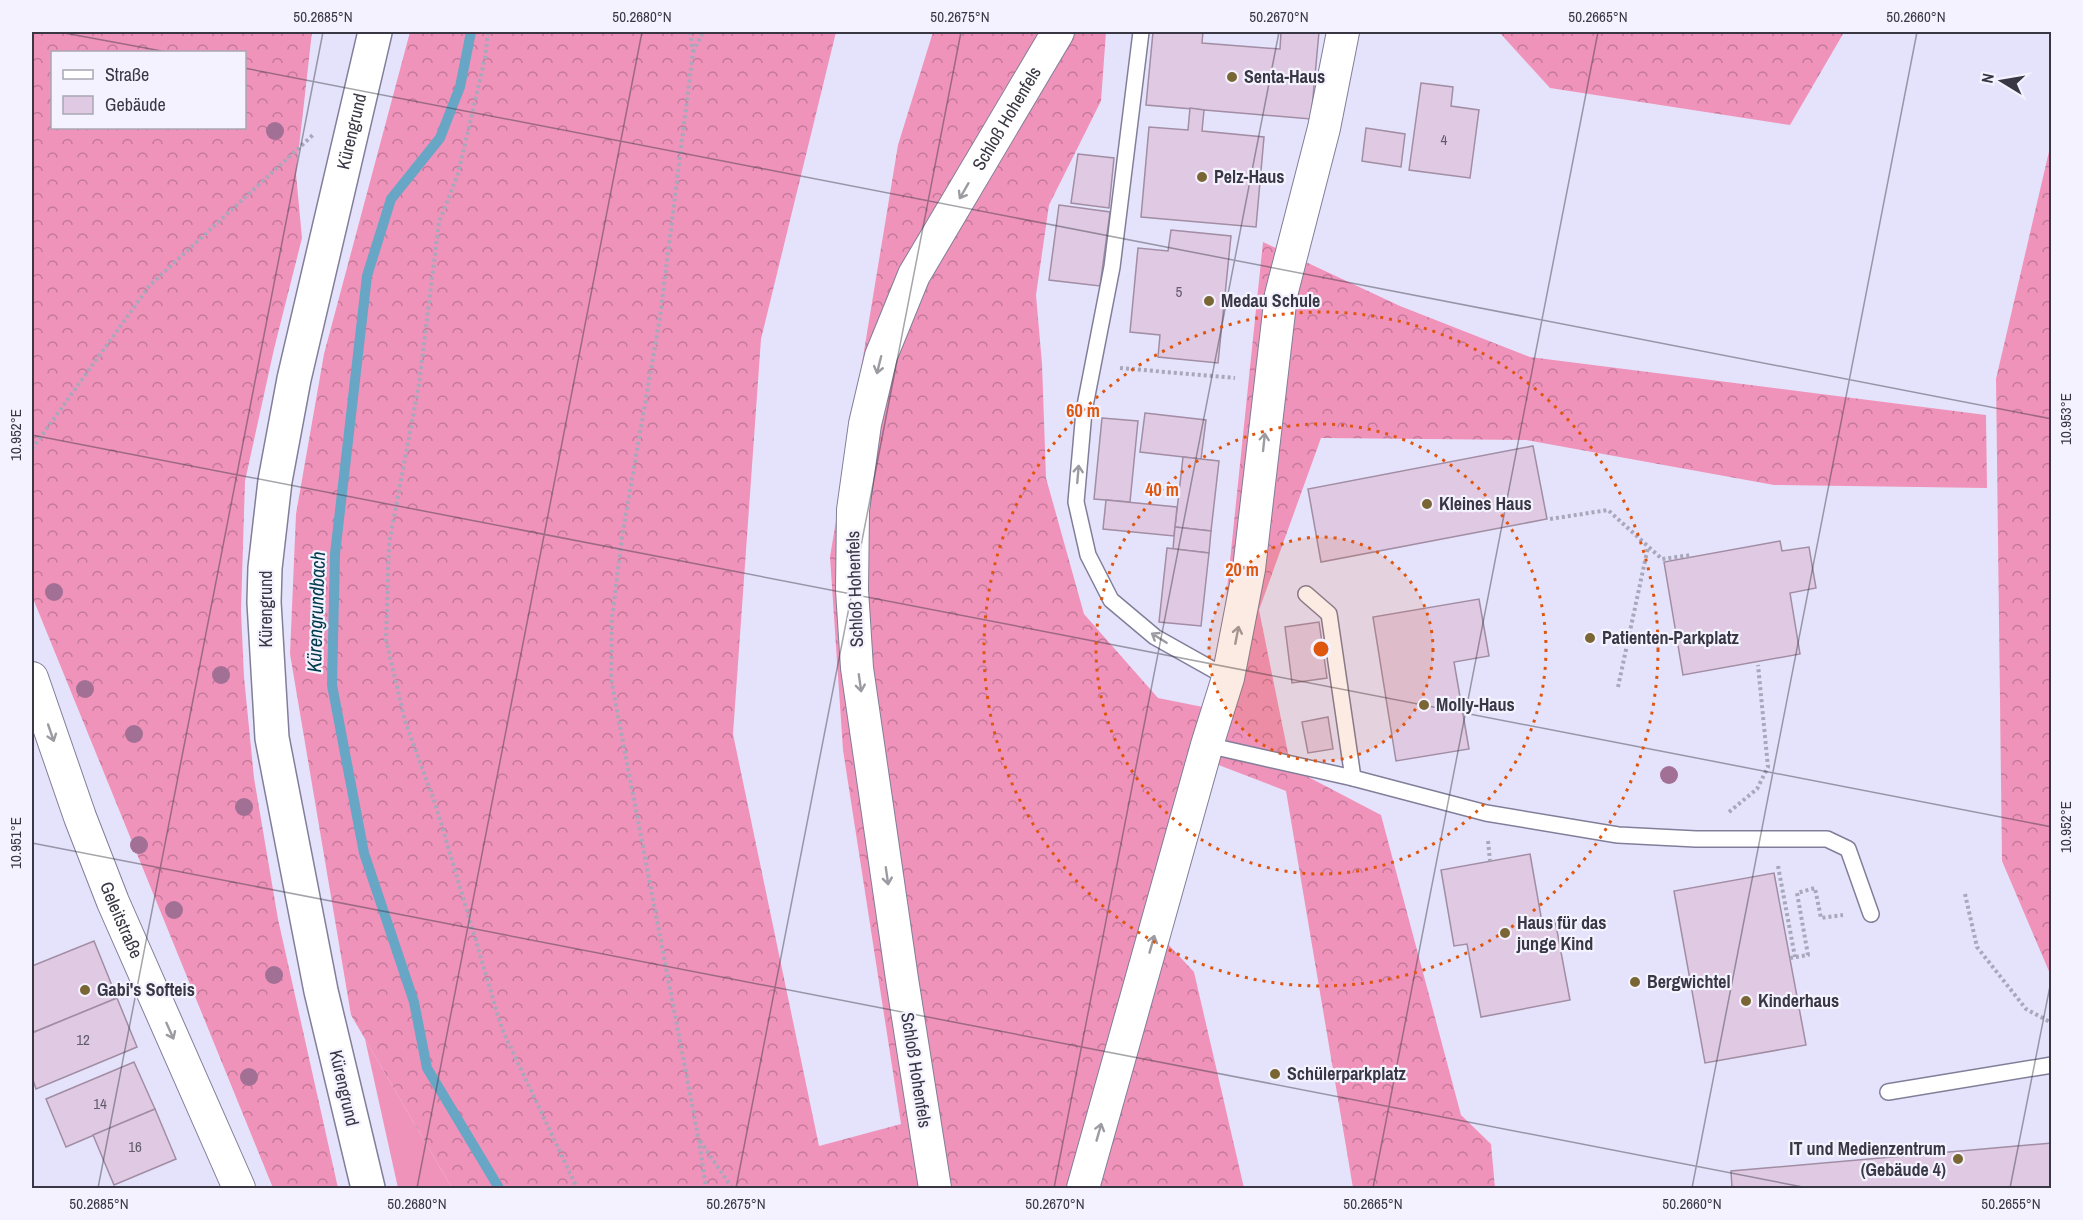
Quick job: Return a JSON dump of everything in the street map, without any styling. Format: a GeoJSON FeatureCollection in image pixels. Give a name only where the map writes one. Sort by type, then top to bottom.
{"type":"FeatureCollection","features":[{"type":"Feature","properties":{"kind":"main road","name":"Kürengrund"},"geometry":{"type":"LineString","coordinates":[[368,1188],[321,991],[272,738],[264,602],[265,568],[275,481],[292,390],[375,32]]}},
{"type":"Feature","properties":{"kind":"street","name":"Schloß Hohenfels"},"geometry":{"type":"LineString","coordinates":[[935,1188],[857,668],[852,590],[853,510],[865,424],[881,356],[914,275],[1058,32]]}},
{"type":"Feature","properties":{"kind":"street"},"geometry":{"type":"LineString","coordinates":[[1083,1188],[1207,745],[1228,678],[1249,569],[1281,295],[1324,128],[1343,32]]}},
{"type":"Feature","properties":{"kind":"street","name":"Geleitstraße"},"geometry":{"type":"LineString","coordinates":[[32,678],[80,817],[113,902],[240,1188]]}},
{"type":"Feature","properties":{"kind":"lane"},"geometry":{"type":"LineString","coordinates":[[1141,32],[1112,267],[1084,411],[1076,502],[1088,555],[1111,600],[1155,637],[1228,678]]}},
{"type":"Feature","properties":{"kind":"lane"},"geometry":{"type":"LineString","coordinates":[[1306,594],[1329,614],[1353,778]]}},
{"type":"Feature","properties":{"kind":"lane"},"geometry":{"type":"LineString","coordinates":[[1207,745],[1353,778],[1486,813],[1618,834],[1696,839],[1827,839],[1848,849],[1871,914]]}},
{"type":"Feature","properties":{"kind":"lane"},"geometry":{"type":"LineString","coordinates":[[1888,1092],[2052,1065]]}},
{"type":"Feature","properties":{"kind":"path"},"geometry":{"type":"LineString","coordinates":[[488,32],[485,58],[458,174],[439,222],[419,384],[389,544],[386,640],[405,721],[435,803],[502,1029],[577,1188]]}},
{"type":"Feature","properties":{"kind":"path"},"geometry":{"type":"LineString","coordinates":[[690,32],[693,52],[660,317],[622,537],[612,618],[611,679],[706,1188]]}},
{"type":"Feature","properties":{"kind":"path"},"geometry":{"type":"LineString","coordinates":[[693,52],[702,32]]}},
{"type":"Feature","properties":{"kind":"path"},"geometry":{"type":"LineString","coordinates":[[32,449],[150,285],[320,128]]}},
{"type":"Feature","properties":{"kind":"path"},"geometry":{"type":"LineString","coordinates":[[1093,366],[1270,381]]}},
{"type":"Feature","properties":{"kind":"path"},"geometry":{"type":"LineString","coordinates":[[1550,519],[1608,510],[1662,559],[1691,555]]}},
{"type":"Feature","properties":{"kind":"path"},"geometry":{"type":"LineString","coordinates":[[1618,687],[1648,546]]}},
{"type":"Feature","properties":{"kind":"path"},"geometry":{"type":"LineString","coordinates":[[1696,839],[1757,789],[1768,767],[1758,664]]}},
{"type":"Feature","properties":{"kind":"path"},"geometry":{"type":"LineString","coordinates":[[1780,878],[1792,958],[1808,955],[1797,893],[1815,888],[1821,918],[1852,913]]}},
{"type":"Feature","properties":{"kind":"path"},"geometry":{"type":"LineString","coordinates":[[1965,894],[1977,947],[2026,1009],[2052,1023]]}},
{"type":"Feature","properties":{"kind":"path"},"geometry":{"type":"LineString","coordinates":[[699,1141],[732,1188]]}},
{"type":"Feature","properties":{"kind":"green space"},"geometry":{"type":"Polygon","coordinates":[[[32,32],[312,32],[296,174],[302,238],[274,349],[245,481],[241,610],[244,677],[254,778],[278,919],[338,1188],[273,1188],[32,596],[32,32]]]}},
{"type":"Feature","properties":{"kind":"green space"},"geometry":{"type":"Polygon","coordinates":[[[410,32],[836,32],[761,339],[733,734],[819,1146],[901,1124],[843,750],[830,557],[898,145],[933,32],[1106,32],[1101,101],[1049,205],[1036,295],[1042,364],[1046,478],[1084,614],[1158,698],[1203,707],[1222,638],[1263,242],[1400,306],[1530,357],[1986,415],[1987,488],[1774,485],[1526,440],[1321,438],[1259,610],[1291,768],[1381,815],[1461,1115],[1491,1144],[1495,1188],[1353,1188],[1286,791],[1216,764],[1167,943],[1194,972],[1244,1188],[452,1188],[351,1015],[290,654],[296,514],[324,354],[410,32]]]}},
{"type":"Feature","properties":{"kind":"green space"},"geometry":{"type":"Polygon","coordinates":[[[1499,32],[1843,32],[1843,34],[1790,125],[1550,88],[1499,32]]]}},
{"type":"Feature","properties":{"kind":"green space"},"geometry":{"type":"Polygon","coordinates":[[[2051,143],[2051,976],[2002,861],[1996,379],[2051,143]]]}},
{"type":"Feature","properties":{"kind":"green space"},"geometry":{"type":"Polygon","coordinates":[[[365,1039],[452,1188],[398,1188],[365,1039]]]}},
{"type":"Feature","properties":{"kind":"building","name":"Senta-Haus"},"geometry":{"type":"Polygon","coordinates":[[[1153,32],[1203,32],[1202,43],[1280,49],[1281,32],[1319,32],[1311,119],[1146,105],[1153,32]]]}},
{"type":"Feature","properties":{"kind":"building"},"geometry":{"type":"Polygon","coordinates":[[[1421,83],[1453,87],[1451,106],[1479,110],[1470,178],[1409,170],[1421,83]]]}},
{"type":"Feature","properties":{"kind":"building","name":"Pelz-Haus"},"geometry":{"type":"Polygon","coordinates":[[[1190,108],[1204,110],[1202,131],[1264,137],[1256,227],[1141,217],[1149,127],[1188,130],[1190,108]]]}},
{"type":"Feature","properties":{"kind":"building"},"geometry":{"type":"Polygon","coordinates":[[[1366,128],[1405,134],[1401,167],[1362,161],[1366,128]]]}},
{"type":"Feature","properties":{"kind":"building"},"geometry":{"type":"Polygon","coordinates":[[[1078,154],[1114,158],[1109,208],[1071,203],[1078,154]]]}},
{"type":"Feature","properties":{"kind":"building"},"geometry":{"type":"Polygon","coordinates":[[[1059,205],[1110,212],[1100,286],[1049,280],[1059,205]]]}},
{"type":"Feature","properties":{"kind":"building"},"geometry":{"type":"Polygon","coordinates":[[[1171,230],[1231,236],[1218,363],[1158,357],[1160,335],[1130,332],[1138,248],[1168,251],[1171,230]]]}},
{"type":"Feature","properties":{"kind":"building"},"geometry":{"type":"Polygon","coordinates":[[[1145,413],[1206,420],[1201,459],[1140,452],[1145,413]]]}},
{"type":"Feature","properties":{"kind":"building"},"geometry":{"type":"Polygon","coordinates":[[[1102,418],[1138,421],[1130,502],[1094,499],[1102,418]]]}},
{"type":"Feature","properties":{"kind":"building","name":"Kleines Haus"},"geometry":{"type":"Polygon","coordinates":[[[1533,446],[1547,519],[1321,562],[1308,489],[1533,446]]]}},
{"type":"Feature","properties":{"kind":"building"},"geometry":{"type":"Polygon","coordinates":[[[1183,457],[1219,461],[1211,531],[1175,527],[1183,457]]]}},
{"type":"Feature","properties":{"kind":"building"},"geometry":{"type":"Polygon","coordinates":[[[1106,500],[1177,507],[1174,536],[1103,529],[1106,500]]]}},
{"type":"Feature","properties":{"kind":"building"},"geometry":{"type":"Polygon","coordinates":[[[1175,527],[1211,531],[1209,553],[1173,549],[1175,527]]]}},
{"type":"Feature","properties":{"kind":"building"},"geometry":{"type":"Polygon","coordinates":[[[1780,541],[1782,551],[1809,547],[1816,588],[1790,593],[1800,654],[1683,675],[1664,562],[1780,541]]]}},
{"type":"Feature","properties":{"kind":"building"},"geometry":{"type":"Polygon","coordinates":[[[1167,548],[1209,553],[1201,626],[1159,622],[1167,548]]]}},
{"type":"Feature","properties":{"kind":"building","name":"Molly-Haus"},"geometry":{"type":"Polygon","coordinates":[[[1479,599],[1489,656],[1454,662],[1469,749],[1396,761],[1373,617],[1479,599]]]}},
{"type":"Feature","properties":{"kind":"building"},"geometry":{"type":"Polygon","coordinates":[[[1319,622],[1327,678],[1292,683],[1285,627],[1319,622]]]}},
{"type":"Feature","properties":{"kind":"building"},"geometry":{"type":"Polygon","coordinates":[[[1328,717],[1333,749],[1308,753],[1302,722],[1328,717]]]}},
{"type":"Feature","properties":{"kind":"building","name":"Haus für das junge Kind"},"geometry":{"type":"Polygon","coordinates":[[[1530,854],[1542,922],[1555,920],[1570,1000],[1481,1017],[1467,944],[1454,946],[1441,870],[1530,854]]]}},
{"type":"Feature","properties":{"kind":"building","name":"Kinderhaus"},"geometry":{"type":"Polygon","coordinates":[[[1774,873],[1806,1045],[1705,1063],[1674,891],[1774,873]]]}},
{"type":"Feature","properties":{"kind":"building"},"geometry":{"type":"Polygon","coordinates":[[[94,941],[117,998],[34,1032],[32,1027],[32,966],[94,941]]]}},
{"type":"Feature","properties":{"kind":"building"},"geometry":{"type":"Polygon","coordinates":[[[117,998],[137,1047],[36,1089],[32,1077],[32,1033],[117,998]]]}},
{"type":"Feature","properties":{"kind":"building"},"geometry":{"type":"Polygon","coordinates":[[[134,1062],[155,1109],[66,1147],[46,1099],[134,1062]]]}},
{"type":"Feature","properties":{"kind":"building"},"geometry":{"type":"Polygon","coordinates":[[[155,1109],[176,1159],[114,1185],[93,1135],[155,1109]]]}},
{"type":"Feature","properties":{"kind":"building","name":"IT und Medienzentrum (Gebäude 4)"},"geometry":{"type":"Polygon","coordinates":[[[2052,1143],[2052,1188],[1732,1188],[1731,1171],[2052,1143]]]}},
{"type":"Feature","properties":{"kind":"waterway","name":"Kürengrundbach"},"geometry":{"type":"LineString","coordinates":[[471,32],[460,87],[440,138],[391,199],[367,276],[335,554],[332,685],[364,853],[414,1002],[427,1068],[499,1188]]}},
{"type":"Feature","properties":{"kind":"place","name":"Senta-Haus"},"geometry":{"type":"Point","coordinates":[1232,77]}},
{"type":"Feature","properties":{"kind":"place","name":"Pelz-Haus"},"geometry":{"type":"Point","coordinates":[1202,177]}},
{"type":"Feature","properties":{"kind":"place","name":"Medau Schule"},"geometry":{"type":"Point","coordinates":[1209,301]}},
{"type":"Feature","properties":{"kind":"place","name":"Kleines Haus"},"geometry":{"type":"Point","coordinates":[1427,504]}},
{"type":"Feature","properties":{"kind":"place","name":"Patienten-Parkplatz"},"geometry":{"type":"Point","coordinates":[1590,638]}},
{"type":"Feature","properties":{"kind":"place","name":"Molly-Haus"},"geometry":{"type":"Point","coordinates":[1424,705]}},
{"type":"Feature","properties":{"kind":"place","name":"Haus für das junge Kind"},"geometry":{"type":"Point","coordinates":[1505,933]}},
{"type":"Feature","properties":{"kind":"place","name":"Bergwichtel"},"geometry":{"type":"Point","coordinates":[1635,982]}},
{"type":"Feature","properties":{"kind":"place","name":"Gabi's Softeis"},"geometry":{"type":"Point","coordinates":[85,990]}},
{"type":"Feature","properties":{"kind":"place","name":"Kinderhaus"},"geometry":{"type":"Point","coordinates":[1746,1001]}},
{"type":"Feature","properties":{"kind":"place","name":"Schülerparkplatz"},"geometry":{"type":"Point","coordinates":[1275,1074]}},
{"type":"Feature","properties":{"kind":"place","name":"IT und Medienzentrum (Gebäude 4)"},"geometry":{"type":"Point","coordinates":[1958,1159]}}]}
